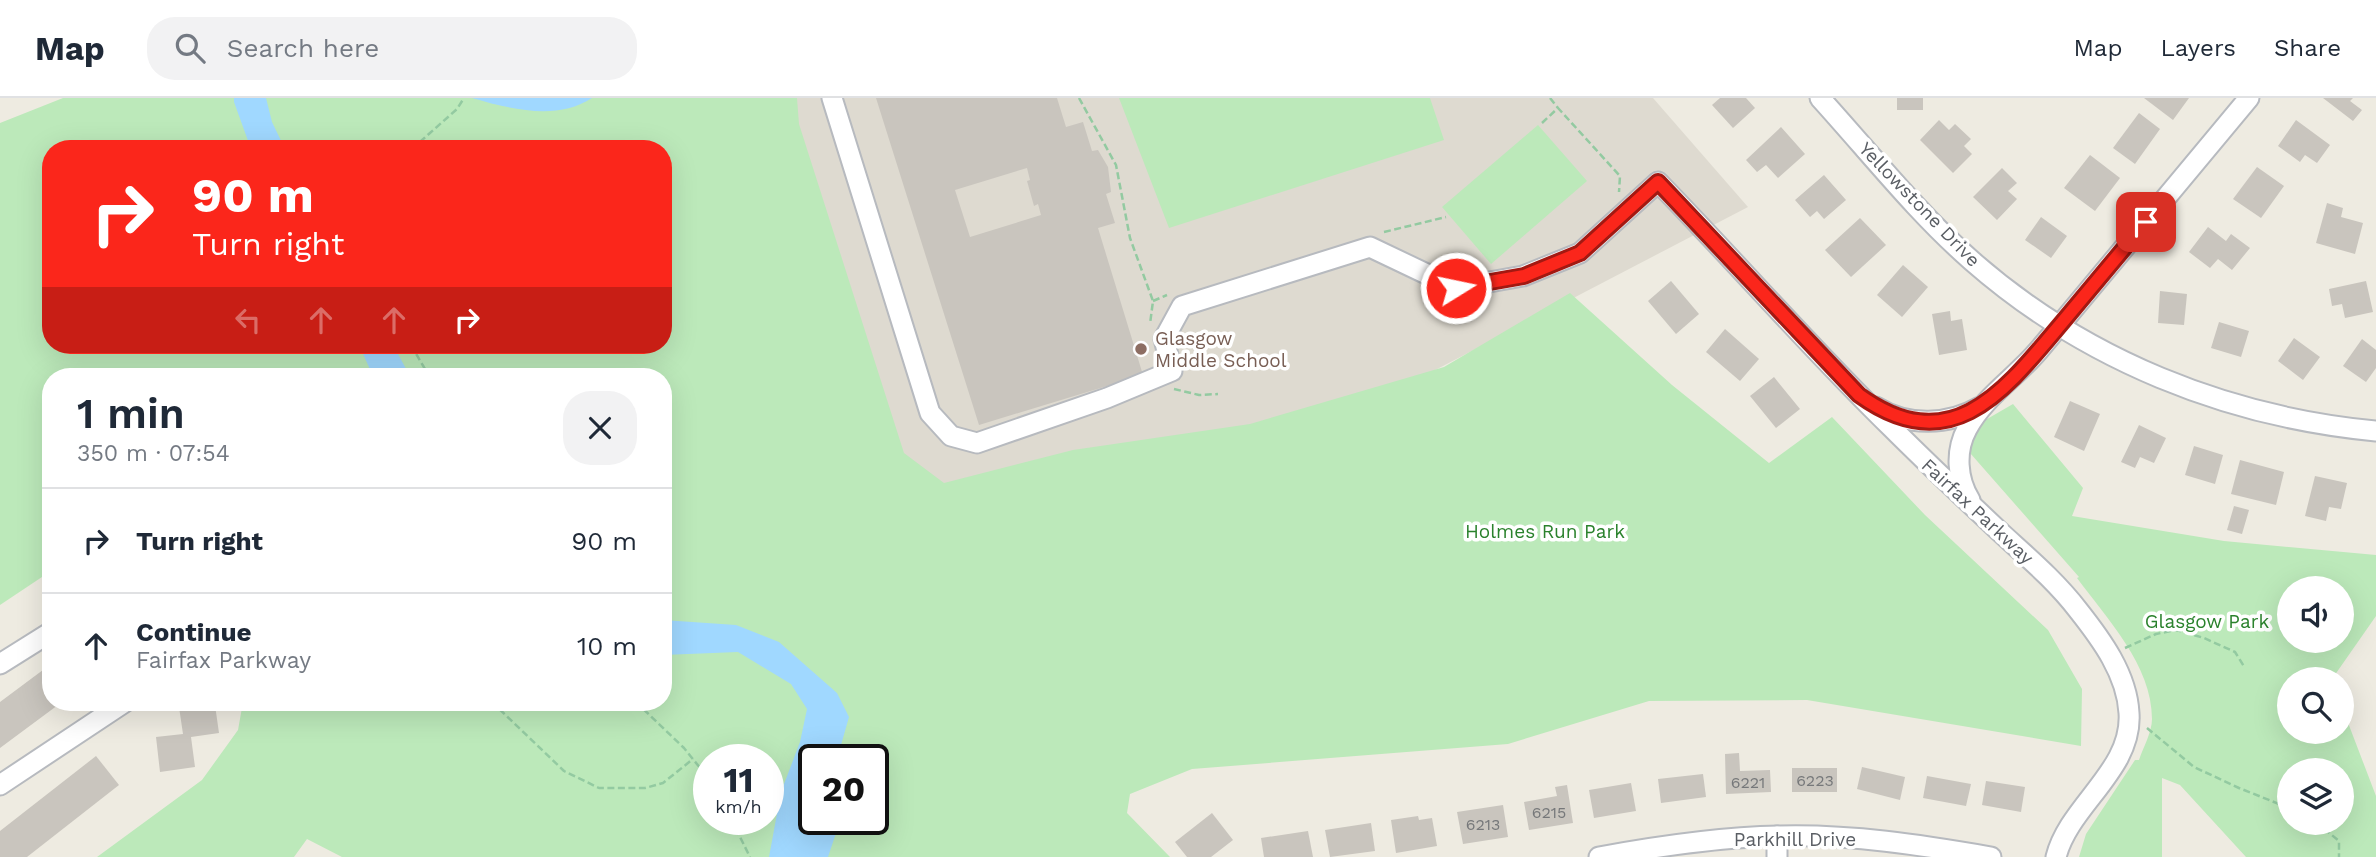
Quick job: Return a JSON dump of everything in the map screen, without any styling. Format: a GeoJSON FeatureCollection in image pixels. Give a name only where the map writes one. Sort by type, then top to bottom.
{"type":"FeatureCollection","features":[{"type":"Feature","properties":{"kind":"street","name":"Fairfax Parkway"},"geometry":{"type":"LineString","coordinates":[[832,98],[930,413],[951,436],[977,443],[1107,398],[1172,371],[1164,339],[1182,306],[1370,247],[1456,288],[1524,276],[1580,253],[1658,182],[1859,395],[2056,584],[2077,608],[2111,658],[2124,685],[2129,712],[2123,749],[2066,832],[2056,857]]}},
{"type":"Feature","properties":{"kind":"street","name":"Yellowstone Drive"},"geometry":{"type":"LineString","coordinates":[[1820,98],[1971,261],[2012,294],[2059,326],[2137,368],[2175,385],[2233,405],[2288,419],[2376,431]]}},
{"type":"Feature","properties":{"kind":"street"},"geometry":{"type":"LineString","coordinates":[[1978,512],[1962,483],[1959,466],[1965,431],[1975,415],[2027,364],[2249,98]]}},
{"type":"Feature","properties":{"kind":"street"},"geometry":{"type":"LineString","coordinates":[[1859,395],[1888,414],[1908,420],[1930,422],[1970,413],[1987,402]]}},
{"type":"Feature","properties":{"kind":"street"},"geometry":{"type":"LineString","coordinates":[[0,664],[42,638]]}},
{"type":"Feature","properties":{"kind":"street"},"geometry":{"type":"LineString","coordinates":[[0,785],[111,711]]}},
{"type":"Feature","properties":{"kind":"street"},"geometry":{"type":"LineString","coordinates":[[1777,836],[1777,857]]}},
{"type":"Feature","properties":{"kind":"street","name":"Parkhill Drive"},"geometry":{"type":"LineString","coordinates":[[1600,857],[1730,838],[1777,836],[1847,838],[1920,845],[1991,857]]}},
{"type":"Feature","properties":{"kind":"path"},"geometry":{"type":"LineString","coordinates":[[422,140],[457,109],[464,98]]}},
{"type":"Feature","properties":{"kind":"path"},"geometry":{"type":"LineString","coordinates":[[1079,98],[1115,165],[1130,238],[1153,300],[1149,333]]}},
{"type":"Feature","properties":{"kind":"path"},"geometry":{"type":"LineString","coordinates":[[1550,98],[1620,176],[1619,204]]}},
{"type":"Feature","properties":{"kind":"path"},"geometry":{"type":"LineString","coordinates":[[1542,123],[1559,108]]}},
{"type":"Feature","properties":{"kind":"path"},"geometry":{"type":"LineString","coordinates":[[1392,241],[1380,233],[1446,217]]}},
{"type":"Feature","properties":{"kind":"path"},"geometry":{"type":"LineString","coordinates":[[1170,388],[1199,395],[1218,394]]}},
{"type":"Feature","properties":{"kind":"path"},"geometry":{"type":"LineString","coordinates":[[2111,658],[2127,647],[2156,634],[2176,630],[2204,638],[2235,652],[2245,668]]}},
{"type":"Feature","properties":{"kind":"path"},"geometry":{"type":"LineString","coordinates":[[501,711],[564,771],[599,788],[645,788],[663,783],[693,759],[645,711]]}},
{"type":"Feature","properties":{"kind":"path"},"geometry":{"type":"LineString","coordinates":[[2129,722],[2149,729],[2194,767],[2277,803]]}},
{"type":"Feature","properties":{"kind":"path"},"geometry":{"type":"LineString","coordinates":[[739,835],[750,857]]}},
{"type":"Feature","properties":{"kind":"path"},"geometry":{"type":"LineString","coordinates":[[2332,835],[2339,841],[2339,857]]}},
{"type":"Feature","properties":{"kind":"shaded area","name":"Glasgow Middle School"},"geometry":{"type":"Polygon","coordinates":[[[696,98],[1653,98],[1748,207],[1201,492],[910,576],[696,98]]]}},
{"type":"Feature","properties":{"kind":"green space","name":"Holmes Run Park"},"geometry":{"type":"Polygon","coordinates":[[[63,98],[797,98],[799,124],[904,453],[944,483],[1073,450],[1250,424],[1444,367],[1570,293],[1672,385],[1769,463],[1832,417],[1925,515],[2048,630],[2082,689],[2081,746],[1807,700],[1649,701],[1508,744],[1192,769],[1130,794],[1127,813],[1170,857],[342,857],[307,839],[294,857],[97,857],[202,780],[238,730],[241,711],[672,711],[672,368],[42,368],[42,577],[0,605],[0,123],[63,98]]]}},
{"type":"Feature","properties":{"kind":"green space"},"geometry":{"type":"Polygon","coordinates":[[[1119,98],[1430,98],[1444,140],[1169,228],[1119,98]]]}},
{"type":"Feature","properties":{"kind":"green space"},"geometry":{"type":"Polygon","coordinates":[[[1538,125],[1587,181],[1491,264],[1442,207],[1538,125]]]}},
{"type":"Feature","properties":{"kind":"green space","name":"Glasgow Park"},"geometry":{"type":"Polygon","coordinates":[[[2013,404],[2083,488],[2072,516],[2224,541],[2376,555],[2376,616],[2354,648],[2354,576],[2277,576],[2277,653],[2350,653],[2340,667],[2277,667],[2277,744],[2354,744],[2354,738],[2376,796],[2376,857],[2246,857],[2180,785],[2162,778],[2162,857],[2079,857],[2086,834],[2135,760],[2139,760],[2152,719],[2150,699],[2136,661],[2114,626],[2077,578],[2079,577],[1956,437],[2013,404]]]}},
{"type":"Feature","properties":{"kind":"water"},"geometry":{"type":"Polygon","coordinates":[[[234,98],[266,98],[272,122],[281,140],[248,140],[234,98]]]}},
{"type":"Feature","properties":{"kind":"water"},"geometry":{"type":"Polygon","coordinates":[[[472,98],[592,98],[564,109],[533,111],[472,98]]]}},
{"type":"Feature","properties":{"kind":"water"},"geometry":{"type":"Polygon","coordinates":[[[363,354],[398,354],[406,368],[369,368],[363,354]]]}},
{"type":"Feature","properties":{"kind":"water"},"geometry":{"type":"Polygon","coordinates":[[[672,621],[736,625],[779,642],[837,693],[849,717],[841,744],[799,744],[807,709],[791,684],[738,652],[672,655],[672,621]]]}},
{"type":"Feature","properties":{"kind":"water"},"geometry":{"type":"Polygon","coordinates":[[[798,747],[798,835],[835,835],[828,857],[769,857],[773,835],[784,835],[784,784],[798,747]]]}},
{"type":"Feature","properties":{"kind":"building"},"geometry":{"type":"Polygon","coordinates":[[[876,98],[1057,98],[1066,127],[1083,122],[1092,151],[1098,150],[1108,167],[1111,192],[1106,194],[1115,223],[1098,228],[1143,375],[979,425],[876,98]],[[1027,168],[955,190],[970,237],[1041,215],[1038,204],[1034,206],[1027,181],[1030,180],[1027,168]]]}},
{"type":"Feature","properties":{"kind":"building"},"geometry":{"type":"Polygon","coordinates":[[[1720,98],[1746,98],[1755,108],[1733,128],[1712,105],[1720,98]]]}},
{"type":"Feature","properties":{"kind":"building"},"geometry":{"type":"Polygon","coordinates":[[[1897,98],[1923,98],[1923,110],[1897,110],[1897,98]]]}},
{"type":"Feature","properties":{"kind":"building"},"geometry":{"type":"Polygon","coordinates":[[[2144,98],[2189,98],[2173,120],[2144,98]]]}},
{"type":"Feature","properties":{"kind":"building"},"geometry":{"type":"Polygon","coordinates":[[[2323,98],[2353,98],[2350,101],[2362,110],[2353,121],[2323,98]]]}},
{"type":"Feature","properties":{"kind":"building"},"geometry":{"type":"Polygon","coordinates":[[[2139,113],[2160,129],[2135,164],[2113,148],[2139,113]]]}},
{"type":"Feature","properties":{"kind":"building"},"geometry":{"type":"Polygon","coordinates":[[[1939,120],[1949,130],[1955,124],[1971,139],[1964,146],[1972,154],[1953,173],[1920,140],[1939,120]]]}},
{"type":"Feature","properties":{"kind":"building"},"geometry":{"type":"Polygon","coordinates":[[[2296,120],[2330,145],[2317,163],[2305,155],[2300,162],[2278,146],[2296,120]]]}},
{"type":"Feature","properties":{"kind":"building"},"geometry":{"type":"Polygon","coordinates":[[[1781,127],[1805,154],[1778,178],[1766,165],[1757,172],[1746,160],[1781,127]]]}},
{"type":"Feature","properties":{"kind":"building"},"geometry":{"type":"Polygon","coordinates":[[[2090,155],[2120,178],[2095,211],[2064,188],[2090,155]]]}},
{"type":"Feature","properties":{"kind":"building"},"geometry":{"type":"Polygon","coordinates":[[[2257,167],[2284,186],[2261,218],[2233,199],[2257,167]]]}},
{"type":"Feature","properties":{"kind":"building"},"geometry":{"type":"Polygon","coordinates":[[[2002,168],[2017,183],[2008,191],[2017,199],[1997,220],[1973,197],[2002,168]]]}},
{"type":"Feature","properties":{"kind":"building"},"geometry":{"type":"Polygon","coordinates":[[[1824,175],[1846,200],[1824,219],[1817,211],[1810,217],[1795,200],[1824,175]]]}},
{"type":"Feature","properties":{"kind":"building"},"geometry":{"type":"Polygon","coordinates":[[[2327,203],[2343,208],[2341,217],[2363,223],[2355,254],[2316,243],[2327,203]]]}},
{"type":"Feature","properties":{"kind":"building"},"geometry":{"type":"Polygon","coordinates":[[[2041,217],[2067,236],[2051,258],[2025,240],[2041,217]]]}},
{"type":"Feature","properties":{"kind":"building"},"geometry":{"type":"Polygon","coordinates":[[[1860,218],[1886,245],[1851,277],[1825,250],[1860,218]]]}},
{"type":"Feature","properties":{"kind":"building"},"geometry":{"type":"Polygon","coordinates":[[[2208,227],[2226,241],[2231,234],[2250,248],[2232,270],[2218,259],[2210,268],[2189,252],[2208,227]]]}},
{"type":"Feature","properties":{"kind":"building"},"geometry":{"type":"Polygon","coordinates":[[[1903,265],[1928,287],[1902,317],[1877,295],[1903,265]]]}},
{"type":"Feature","properties":{"kind":"building"},"geometry":{"type":"Polygon","coordinates":[[[1671,281],[1699,314],[1676,334],[1648,301],[1671,281]]]}},
{"type":"Feature","properties":{"kind":"building"},"geometry":{"type":"Polygon","coordinates":[[[2366,281],[2373,312],[2345,318],[2342,304],[2332,306],[2329,289],[2366,281]]]}},
{"type":"Feature","properties":{"kind":"building"},"geometry":{"type":"Polygon","coordinates":[[[2160,291],[2187,294],[2184,325],[2158,323],[2160,291]]]}},
{"type":"Feature","properties":{"kind":"building"},"geometry":{"type":"Polygon","coordinates":[[[1950,311],[1951,321],[1962,319],[1967,350],[1939,355],[1932,314],[1950,311]]]}},
{"type":"Feature","properties":{"kind":"building"},"geometry":{"type":"Polygon","coordinates":[[[2219,322],[2249,331],[2241,357],[2211,348],[2219,322]]]}},
{"type":"Feature","properties":{"kind":"building"},"geometry":{"type":"Polygon","coordinates":[[[1725,329],[1759,359],[1740,381],[1706,352],[1725,329]]]}},
{"type":"Feature","properties":{"kind":"building"},"geometry":{"type":"Polygon","coordinates":[[[2294,338],[2320,357],[2303,380],[2278,361],[2294,338]]]}},
{"type":"Feature","properties":{"kind":"building"},"geometry":{"type":"Polygon","coordinates":[[[2362,339],[2376,350],[2376,368],[2366,382],[2343,366],[2362,339]]]}},
{"type":"Feature","properties":{"kind":"building"},"geometry":{"type":"Polygon","coordinates":[[[1774,377],[1800,409],[1776,428],[1750,396],[1774,377]]]}},
{"type":"Feature","properties":{"kind":"building"},"geometry":{"type":"Polygon","coordinates":[[[2070,401],[2100,414],[2084,451],[2054,437],[2070,401]]]}},
{"type":"Feature","properties":{"kind":"building"},"geometry":{"type":"Polygon","coordinates":[[[2139,425],[2166,438],[2154,463],[2140,457],[2135,468],[2121,462],[2139,425]]]}},
{"type":"Feature","properties":{"kind":"building"},"geometry":{"type":"Polygon","coordinates":[[[2194,446],[2223,455],[2215,484],[2185,475],[2194,446]]]}},
{"type":"Feature","properties":{"kind":"building"},"geometry":{"type":"Polygon","coordinates":[[[2240,460],[2284,472],[2276,505],[2231,494],[2240,460]]]}},
{"type":"Feature","properties":{"kind":"building"},"geometry":{"type":"Polygon","coordinates":[[[2315,476],[2347,483],[2341,509],[2329,507],[2326,521],[2305,516],[2315,476]]]}},
{"type":"Feature","properties":{"kind":"building"},"geometry":{"type":"Polygon","coordinates":[[[2234,506],[2249,510],[2242,534],[2227,530],[2234,506]]]}},
{"type":"Feature","properties":{"kind":"building"},"geometry":{"type":"Polygon","coordinates":[[[42,671],[42,711],[50,711],[0,748],[0,702],[42,671]]]}},
{"type":"Feature","properties":{"kind":"building"},"geometry":{"type":"Polygon","coordinates":[[[180,711],[216,711],[219,733],[191,737],[195,767],[160,772],[156,737],[183,734],[180,711]]]}},
{"type":"Feature","properties":{"kind":"building"},"geometry":{"type":"Polygon","coordinates":[[[1739,753],[1740,771],[1770,770],[1771,792],[1726,794],[1725,754],[1739,753]]]}},
{"type":"Feature","properties":{"kind":"building"},"geometry":{"type":"Polygon","coordinates":[[[96,756],[119,785],[27,857],[0,857],[0,831],[96,756]]]}},
{"type":"Feature","properties":{"kind":"building"},"geometry":{"type":"Polygon","coordinates":[[[1862,767],[1905,777],[1900,800],[1857,789],[1862,767]]]}},
{"type":"Feature","properties":{"kind":"building"},"geometry":{"type":"Polygon","coordinates":[[[1792,768],[1837,768],[1837,792],[1792,792],[1792,768]]]}},
{"type":"Feature","properties":{"kind":"building"},"geometry":{"type":"Polygon","coordinates":[[[1703,774],[1706,797],[1661,803],[1658,779],[1703,774]]]}},
{"type":"Feature","properties":{"kind":"building"},"geometry":{"type":"Polygon","coordinates":[[[1927,776],[1971,784],[1966,806],[1923,798],[1927,776]]]}},
{"type":"Feature","properties":{"kind":"building"},"geometry":{"type":"Polygon","coordinates":[[[1986,781],[2025,787],[2021,812],[1982,805],[1986,781]]]}},
{"type":"Feature","properties":{"kind":"building"},"geometry":{"type":"Polygon","coordinates":[[[1631,783],[1636,811],[1594,818],[1589,790],[1631,783]]]}},
{"type":"Feature","properties":{"kind":"building"},"geometry":{"type":"Polygon","coordinates":[[[1567,785],[1573,823],[1529,830],[1524,802],[1557,796],[1555,787],[1567,785]]]}},
{"type":"Feature","properties":{"kind":"building"},"geometry":{"type":"Polygon","coordinates":[[[1503,805],[1508,837],[1463,844],[1457,812],[1503,805]]]}},
{"type":"Feature","properties":{"kind":"building"},"geometry":{"type":"Polygon","coordinates":[[[1212,813],[1233,840],[1211,857],[1187,857],[1175,842],[1212,813]]]}},
{"type":"Feature","properties":{"kind":"building"},"geometry":{"type":"Polygon","coordinates":[[[1418,816],[1419,820],[1432,818],[1437,846],[1396,853],[1391,820],[1418,816]]]}},
{"type":"Feature","properties":{"kind":"building"},"geometry":{"type":"Polygon","coordinates":[[[1371,823],[1375,851],[1330,857],[1325,830],[1371,823]]]}},
{"type":"Feature","properties":{"kind":"building"},"geometry":{"type":"Polygon","coordinates":[[[1308,831],[1313,857],[1264,857],[1261,838],[1308,831]]]}},
{"type":"Feature","properties":{"kind":"place","name":"Glasgow Middle School"},"geometry":{"type":"Point","coordinates":[1141,349]}},
{"type":"Feature","properties":{"kind":"route"},"geometry":{"type":"LineString","coordinates":[[1456,288],[1524,276],[1580,253],[1658,182],[1859,395],[1888,414],[1908,420],[1930,422],[1970,413],[1987,402],[2027,364],[2146,222]]}}]}
